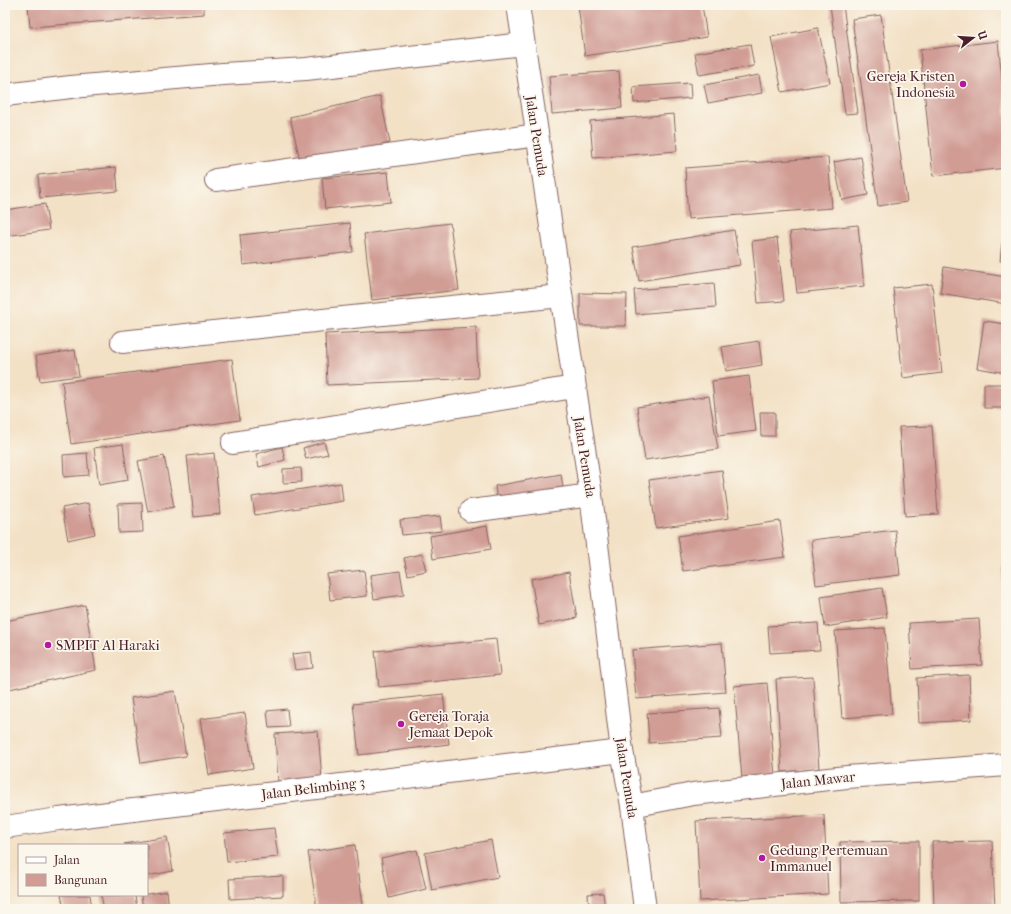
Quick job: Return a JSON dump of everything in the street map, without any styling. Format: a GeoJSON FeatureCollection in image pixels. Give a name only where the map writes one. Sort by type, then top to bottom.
{"type":"FeatureCollection","features":[{"type":"Feature","properties":{"kind":"street","name":"Jalan Pemuda"},"geometry":{"type":"LineString","coordinates":[[518,5],[591,495],[622,751],[632,806],[645,909]]}},
{"type":"Feature","properties":{"kind":"street"},"geometry":{"type":"LineString","coordinates":[[5,95],[71,87],[207,75],[306,70],[523,44]]}},
{"type":"Feature","properties":{"kind":"street"},"geometry":{"type":"LineString","coordinates":[[216,180],[537,135]]}},
{"type":"Feature","properties":{"kind":"street"},"geometry":{"type":"LineString","coordinates":[[122,342],[561,296]]}},
{"type":"Feature","properties":{"kind":"street"},"geometry":{"type":"LineString","coordinates":[[233,443],[574,387]]}},
{"type":"Feature","properties":{"kind":"street"},"geometry":{"type":"LineString","coordinates":[[471,511],[591,495]]}},
{"type":"Feature","properties":{"kind":"street","name":"Jalan Belimbing 3"},"geometry":{"type":"LineString","coordinates":[[5,827],[74,817],[622,751]]}},
{"type":"Feature","properties":{"kind":"street","name":"Jalan Mawar"},"geometry":{"type":"LineString","coordinates":[[632,806],[693,794],[847,777],[1006,765]]}},
{"type":"Feature","properties":{"kind":"building"},"geometry":{"type":"Polygon","coordinates":[[[28,5],[204,5],[204,14],[30,27],[28,5]]]}},
{"type":"Feature","properties":{"kind":"building"},"geometry":{"type":"Polygon","coordinates":[[[702,5],[707,37],[585,56],[578,6],[702,5]]]}},
{"type":"Feature","properties":{"kind":"building"},"geometry":{"type":"Polygon","coordinates":[[[830,5],[843,5],[858,113],[845,114],[830,5]]]}},
{"type":"Feature","properties":{"kind":"building"},"geometry":{"type":"Polygon","coordinates":[[[881,15],[907,202],[878,206],[852,19],[881,15]]]}},
{"type":"Feature","properties":{"kind":"building"},"geometry":{"type":"Polygon","coordinates":[[[818,28],[830,83],[782,92],[771,37],[818,28]]]}},
{"type":"Feature","properties":{"kind":"building","name":"Gereja Kristen Indonesia"},"geometry":{"type":"Polygon","coordinates":[[[998,41],[1006,117],[1006,168],[933,176],[920,50],[998,41]]]}},
{"type":"Feature","properties":{"kind":"building"},"geometry":{"type":"Polygon","coordinates":[[[750,44],[754,66],[699,75],[695,53],[750,44]]]}},
{"type":"Feature","properties":{"kind":"building"},"geometry":{"type":"Polygon","coordinates":[[[619,71],[622,108],[552,114],[549,76],[619,71]]]}},
{"type":"Feature","properties":{"kind":"building"},"geometry":{"type":"Polygon","coordinates":[[[759,75],[762,93],[708,103],[704,85],[759,75]]]}},
{"type":"Feature","properties":{"kind":"building"},"geometry":{"type":"Polygon","coordinates":[[[690,83],[691,98],[634,103],[633,87],[690,83]]]}},
{"type":"Feature","properties":{"kind":"building"},"geometry":{"type":"Polygon","coordinates":[[[380,96],[390,143],[301,164],[290,117],[380,96]]]}},
{"type":"Feature","properties":{"kind":"building"},"geometry":{"type":"Polygon","coordinates":[[[674,114],[677,151],[593,158],[590,121],[674,114]]]}},
{"type":"Feature","properties":{"kind":"building"},"geometry":{"type":"Polygon","coordinates":[[[828,157],[832,208],[688,219],[685,168],[828,157]]]}},
{"type":"Feature","properties":{"kind":"building"},"geometry":{"type":"Polygon","coordinates":[[[861,157],[868,195],[842,200],[834,162],[861,157]]]}},
{"type":"Feature","properties":{"kind":"building"},"geometry":{"type":"Polygon","coordinates":[[[116,167],[118,191],[40,198],[38,175],[116,167]]]}},
{"type":"Feature","properties":{"kind":"building"},"geometry":{"type":"Polygon","coordinates":[[[388,172],[391,202],[325,209],[322,178],[388,172]]]}},
{"type":"Feature","properties":{"kind":"building"},"geometry":{"type":"Polygon","coordinates":[[[45,204],[49,230],[5,236],[5,210],[45,204]]]}},
{"type":"Feature","properties":{"kind":"building"},"geometry":{"type":"Polygon","coordinates":[[[350,223],[353,252],[243,265],[240,235],[350,223]]]}},
{"type":"Feature","properties":{"kind":"building"},"geometry":{"type":"Polygon","coordinates":[[[450,223],[459,290],[372,300],[364,234],[450,223]]]}},
{"type":"Feature","properties":{"kind":"building"},"geometry":{"type":"Polygon","coordinates":[[[858,225],[864,286],[797,293],[790,232],[858,225]]]}},
{"type":"Feature","properties":{"kind":"building"},"geometry":{"type":"Polygon","coordinates":[[[734,230],[740,265],[639,281],[633,247],[734,230]]]}},
{"type":"Feature","properties":{"kind":"building"},"geometry":{"type":"Polygon","coordinates":[[[777,238],[784,301],[758,303],[752,241],[777,238]]]}},
{"type":"Feature","properties":{"kind":"building"},"geometry":{"type":"Polygon","coordinates":[[[1002,243],[1006,244],[1006,262],[1000,261],[1002,243]]]}},
{"type":"Feature","properties":{"kind":"building"},"geometry":{"type":"Polygon","coordinates":[[[944,267],[1006,277],[1006,304],[940,293],[944,267]]]}},
{"type":"Feature","properties":{"kind":"building"},"geometry":{"type":"Polygon","coordinates":[[[714,283],[716,307],[636,314],[634,290],[714,283]]]}},
{"type":"Feature","properties":{"kind":"building"},"geometry":{"type":"Polygon","coordinates":[[[932,284],[942,373],[903,378],[893,288],[932,284]]]}},
{"type":"Feature","properties":{"kind":"building"},"geometry":{"type":"Polygon","coordinates":[[[580,293],[627,294],[626,326],[580,326],[580,293]]]}},
{"type":"Feature","properties":{"kind":"building"},"geometry":{"type":"Polygon","coordinates":[[[984,321],[1006,324],[1006,373],[977,368],[984,321]]]}},
{"type":"Feature","properties":{"kind":"building"},"geometry":{"type":"Polygon","coordinates":[[[476,327],[478,378],[327,385],[325,334],[476,327]]]}},
{"type":"Feature","properties":{"kind":"building"},"geometry":{"type":"Polygon","coordinates":[[[759,341],[762,365],[726,371],[722,347],[759,341]]]}},
{"type":"Feature","properties":{"kind":"building"},"geometry":{"type":"Polygon","coordinates":[[[75,350],[79,376],[40,381],[36,356],[75,350]]]}},
{"type":"Feature","properties":{"kind":"building"},"geometry":{"type":"Polygon","coordinates":[[[232,359],[240,420],[71,444],[62,382],[232,359]]]}},
{"type":"Feature","properties":{"kind":"building"},"geometry":{"type":"Polygon","coordinates":[[[749,376],[756,431],[718,436],[712,381],[749,376]]]}},
{"type":"Feature","properties":{"kind":"building"},"geometry":{"type":"Polygon","coordinates":[[[984,384],[1006,384],[1006,408],[984,408],[984,384]]]}},
{"type":"Feature","properties":{"kind":"building"},"geometry":{"type":"Polygon","coordinates":[[[709,396],[718,449],[645,460],[637,407],[709,396]]]}},
{"type":"Feature","properties":{"kind":"building"},"geometry":{"type":"Polygon","coordinates":[[[760,412],[775,412],[775,436],[761,436],[760,412]]]}},
{"type":"Feature","properties":{"kind":"building"},"geometry":{"type":"Polygon","coordinates":[[[932,426],[938,514],[905,516],[899,427],[932,426]]]}},
{"type":"Feature","properties":{"kind":"building"},"geometry":{"type":"Polygon","coordinates":[[[324,442],[328,454],[306,459],[303,448],[324,442]]]}},
{"type":"Feature","properties":{"kind":"building"},"geometry":{"type":"Polygon","coordinates":[[[123,444],[128,480],[99,485],[94,448],[123,444]]]}},
{"type":"Feature","properties":{"kind":"building"},"geometry":{"type":"Polygon","coordinates":[[[282,447],[285,460],[259,467],[256,454],[282,447]]]}},
{"type":"Feature","properties":{"kind":"building"},"geometry":{"type":"Polygon","coordinates":[[[87,453],[89,475],[64,477],[63,455],[87,453]]]}},
{"type":"Feature","properties":{"kind":"building"},"geometry":{"type":"Polygon","coordinates":[[[214,453],[220,514],[194,517],[187,456],[214,453]]]}},
{"type":"Feature","properties":{"kind":"building"},"geometry":{"type":"Polygon","coordinates":[[[164,456],[174,507],[148,512],[138,461],[164,456]]]}},
{"type":"Feature","properties":{"kind":"building"},"geometry":{"type":"Polygon","coordinates":[[[301,468],[302,482],[283,483],[283,469],[301,468]]]}},
{"type":"Feature","properties":{"kind":"building"},"geometry":{"type":"Polygon","coordinates":[[[722,470],[729,518],[656,528],[649,480],[722,470]]]}},
{"type":"Feature","properties":{"kind":"building"},"geometry":{"type":"Polygon","coordinates":[[[561,474],[563,487],[497,499],[495,486],[561,474]]]}},
{"type":"Feature","properties":{"kind":"building"},"geometry":{"type":"Polygon","coordinates":[[[341,483],[343,501],[255,515],[252,497],[341,483]]]}},
{"type":"Feature","properties":{"kind":"building"},"geometry":{"type":"Polygon","coordinates":[[[88,503],[95,534],[68,540],[62,508],[88,503]]]}},
{"type":"Feature","properties":{"kind":"building"},"geometry":{"type":"Polygon","coordinates":[[[142,503],[143,532],[119,533],[118,504],[142,503]]]}},
{"type":"Feature","properties":{"kind":"building"},"geometry":{"type":"Polygon","coordinates":[[[440,516],[442,531],[402,535],[400,520],[440,516]]]}},
{"type":"Feature","properties":{"kind":"building"},"geometry":{"type":"Polygon","coordinates":[[[780,521],[785,557],[683,571],[678,536],[780,521]]]}},
{"type":"Feature","properties":{"kind":"building"},"geometry":{"type":"Polygon","coordinates":[[[487,526],[491,549],[433,559],[430,536],[487,526]]]}},
{"type":"Feature","properties":{"kind":"building"},"geometry":{"type":"Polygon","coordinates":[[[895,530],[900,575],[816,585],[811,540],[895,530]]]}},
{"type":"Feature","properties":{"kind":"building"},"geometry":{"type":"Polygon","coordinates":[[[422,554],[426,571],[408,575],[404,558],[422,554]]]}},
{"type":"Feature","properties":{"kind":"building"},"geometry":{"type":"Polygon","coordinates":[[[1003,561],[1006,561],[1006,650],[1005,650],[1003,561]]]}},
{"type":"Feature","properties":{"kind":"building"},"geometry":{"type":"Polygon","coordinates":[[[364,570],[367,596],[330,600],[327,574],[364,570]]]}},
{"type":"Feature","properties":{"kind":"building"},"geometry":{"type":"Polygon","coordinates":[[[400,571],[404,595],[374,599],[370,575],[400,571]]]}},
{"type":"Feature","properties":{"kind":"building"},"geometry":{"type":"Polygon","coordinates":[[[569,572],[577,618],[539,625],[531,579],[569,572]]]}},
{"type":"Feature","properties":{"kind":"building"},"geometry":{"type":"Polygon","coordinates":[[[882,588],[887,617],[825,627],[821,597],[882,588]]]}},
{"type":"Feature","properties":{"kind":"building","name":"SMPIT Al Haraki"},"geometry":{"type":"Polygon","coordinates":[[[85,605],[96,670],[5,690],[5,621],[85,605]]]}},
{"type":"Feature","properties":{"kind":"building"},"geometry":{"type":"Polygon","coordinates":[[[979,619],[982,665],[912,669],[909,623],[979,619]]]}},
{"type":"Feature","properties":{"kind":"building"},"geometry":{"type":"Polygon","coordinates":[[[818,623],[820,650],[770,653],[768,626],[818,623]]]}},
{"type":"Feature","properties":{"kind":"building"},"geometry":{"type":"Polygon","coordinates":[[[885,628],[892,714],[842,718],[835,631],[885,628]]]}},
{"type":"Feature","properties":{"kind":"building"},"geometry":{"type":"Polygon","coordinates":[[[496,639],[500,675],[379,687],[375,651],[496,639]]]}},
{"type":"Feature","properties":{"kind":"building"},"geometry":{"type":"Polygon","coordinates":[[[722,643],[726,692],[636,699],[632,650],[722,643]]]}},
{"type":"Feature","properties":{"kind":"building"},"geometry":{"type":"Polygon","coordinates":[[[311,652],[313,668],[295,670],[292,654],[311,652]]]}},
{"type":"Feature","properties":{"kind":"building"},"geometry":{"type":"Polygon","coordinates":[[[969,675],[971,720],[919,723],[917,678],[969,675]]]}},
{"type":"Feature","properties":{"kind":"building"},"geometry":{"type":"Polygon","coordinates":[[[813,677],[819,769],[782,772],[776,679],[813,677]]]}},
{"type":"Feature","properties":{"kind":"building"},"geometry":{"type":"Polygon","coordinates":[[[767,683],[775,776],[742,779],[734,686],[767,683]]]}},
{"type":"Feature","properties":{"kind":"building"},"geometry":{"type":"Polygon","coordinates":[[[175,691],[186,756],[141,763],[131,698],[175,691]]]}},
{"type":"Feature","properties":{"kind":"building","name":"Gereja Toraja Jemaat Depok"},"geometry":{"type":"Polygon","coordinates":[[[443,694],[449,744],[359,755],[353,704],[443,694]]]}},
{"type":"Feature","properties":{"kind":"building"},"geometry":{"type":"Polygon","coordinates":[[[719,708],[722,738],[649,743],[647,713],[719,708]]]}},
{"type":"Feature","properties":{"kind":"building"},"geometry":{"type":"Polygon","coordinates":[[[287,709],[289,727],[269,728],[267,711],[287,709]]]}},
{"type":"Feature","properties":{"kind":"building"},"geometry":{"type":"Polygon","coordinates":[[[245,713],[253,768],[209,775],[200,719],[245,713]]]}},
{"type":"Feature","properties":{"kind":"building"},"geometry":{"type":"Polygon","coordinates":[[[318,731],[322,779],[278,782],[275,734],[318,731]]]}},
{"type":"Feature","properties":{"kind":"building","name":"Gedung Pertemuan Immanuel"},"geometry":{"type":"Polygon","coordinates":[[[824,815],[828,894],[700,901],[696,821],[824,815]]]}},
{"type":"Feature","properties":{"kind":"building"},"geometry":{"type":"Polygon","coordinates":[[[274,828],[278,857],[227,862],[224,833],[274,828]]]}},
{"type":"Feature","properties":{"kind":"building"},"geometry":{"type":"Polygon","coordinates":[[[167,837],[173,871],[148,876],[148,844],[124,844],[167,837]]]}},
{"type":"Feature","properties":{"kind":"building"},"geometry":{"type":"Polygon","coordinates":[[[491,840],[498,877],[432,890],[425,853],[491,840]]]}},
{"type":"Feature","properties":{"kind":"building"},"geometry":{"type":"Polygon","coordinates":[[[919,841],[919,901],[841,902],[840,842],[919,841]]]}},
{"type":"Feature","properties":{"kind":"building"},"geometry":{"type":"Polygon","coordinates":[[[992,841],[995,909],[934,909],[932,842],[992,841]]]}},
{"type":"Feature","properties":{"kind":"building"},"geometry":{"type":"Polygon","coordinates":[[[355,845],[363,905],[332,909],[317,909],[308,852],[355,845]]]}},
{"type":"Feature","properties":{"kind":"building"},"geometry":{"type":"Polygon","coordinates":[[[417,850],[426,889],[389,898],[381,858],[417,850]]]}},
{"type":"Feature","properties":{"kind":"building"},"geometry":{"type":"Polygon","coordinates":[[[283,876],[283,896],[230,899],[229,879],[283,876]]]}},
{"type":"Feature","properties":{"kind":"building"},"geometry":{"type":"Polygon","coordinates":[[[167,891],[169,909],[143,909],[141,896],[148,896],[148,894],[167,891]]]}},
{"type":"Feature","properties":{"kind":"building"},"geometry":{"type":"Polygon","coordinates":[[[603,893],[605,909],[589,909],[588,894],[603,893]]]}},
{"type":"Feature","properties":{"kind":"building"},"geometry":{"type":"Polygon","coordinates":[[[61,896],[90,896],[92,909],[64,909],[61,896]]]}},
{"type":"Feature","properties":{"kind":"building"},"geometry":{"type":"Polygon","coordinates":[[[101,896],[135,896],[137,909],[104,909],[101,896]]]}},
{"type":"Feature","properties":{"kind":"place","name":"Gereja Kristen Indonesia"},"geometry":{"type":"Point","coordinates":[963,84]}},
{"type":"Feature","properties":{"kind":"place","name":"SMPIT Al Haraki"},"geometry":{"type":"Point","coordinates":[48,645]}},
{"type":"Feature","properties":{"kind":"place","name":"Gereja Toraja Jemaat Depok"},"geometry":{"type":"Point","coordinates":[401,724]}},
{"type":"Feature","properties":{"kind":"place","name":"Gedung Pertemuan Immanuel"},"geometry":{"type":"Point","coordinates":[762,858]}}]}
